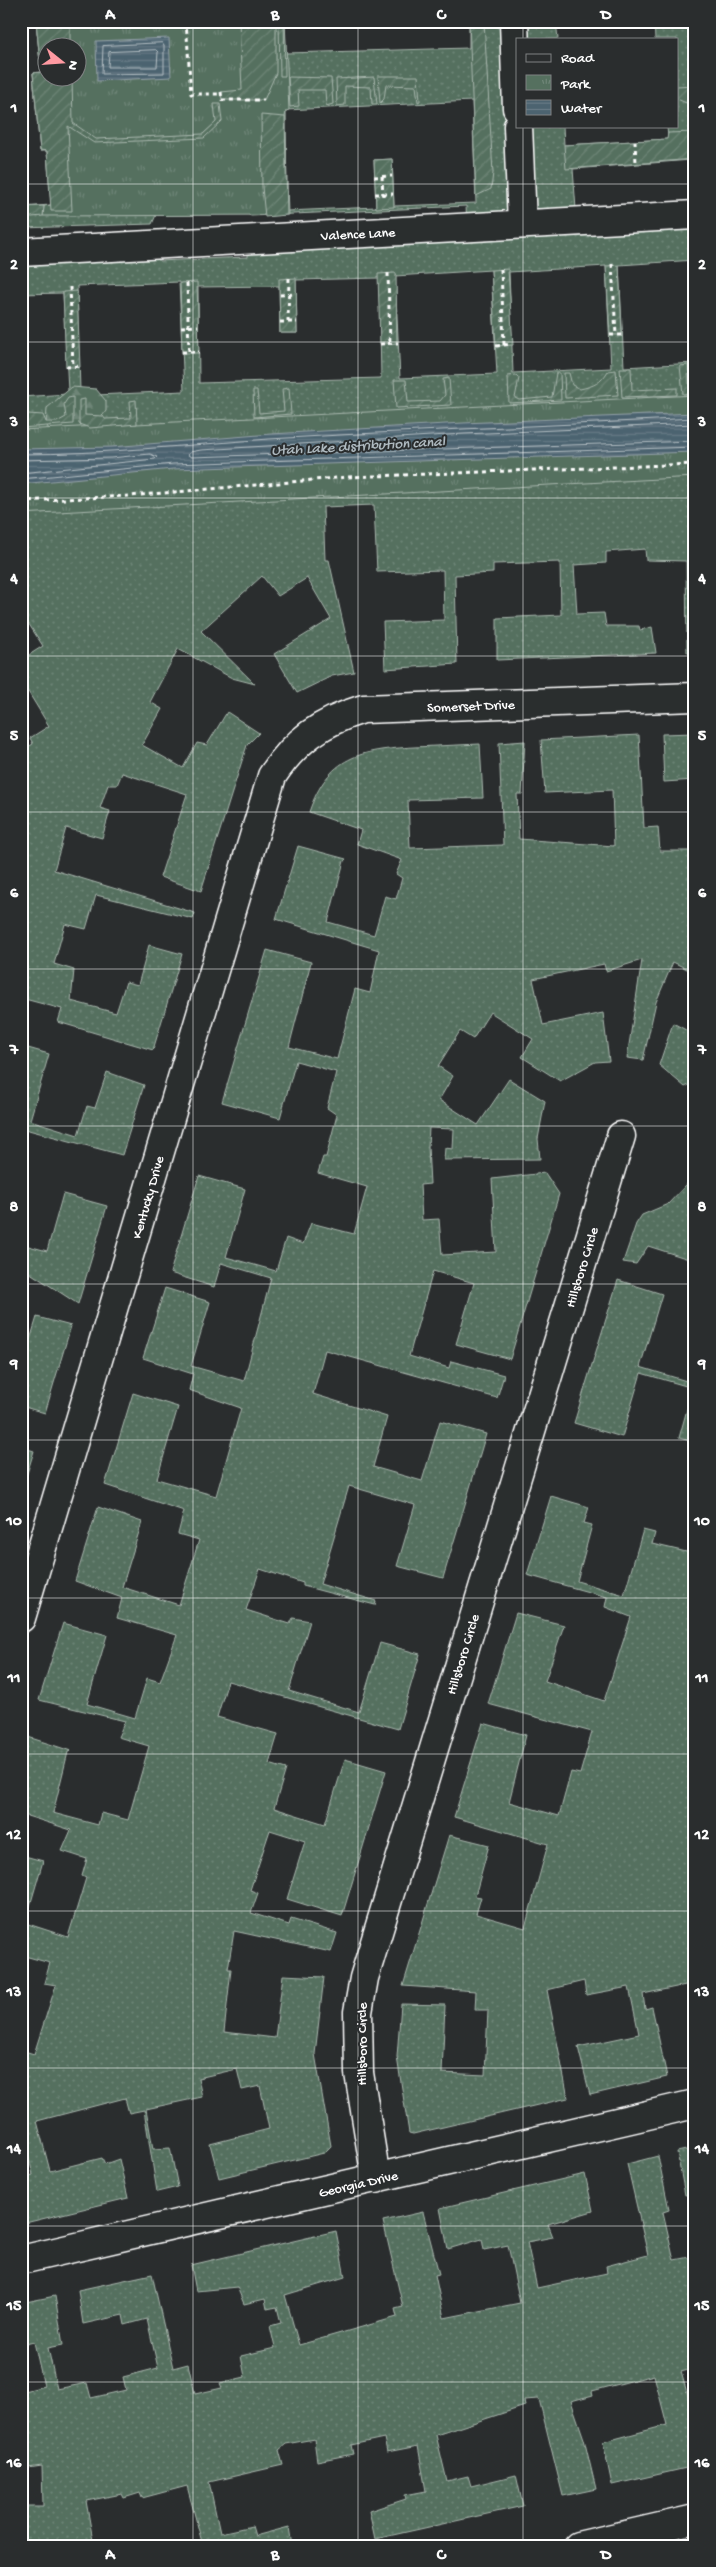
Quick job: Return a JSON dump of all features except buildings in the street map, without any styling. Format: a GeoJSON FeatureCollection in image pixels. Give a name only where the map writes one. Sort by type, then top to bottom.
{"type":"FeatureCollection","features":[{"type":"Feature","properties":{"kind":"street"},"geometry":{"type":"LineString","coordinates":[[514,21],[516,79]]}},
{"type":"Feature","properties":{"kind":"street"},"geometry":{"type":"LineString","coordinates":[[518,128],[522,224]]}},
{"type":"Feature","properties":{"kind":"street","name":"Valence Lane"},"geometry":{"type":"LineString","coordinates":[[21,252],[695,214]]}},
{"type":"Feature","properties":{"kind":"street","name":"Somerset Drive"},"geometry":{"type":"LineString","coordinates":[[272,776],[288,752],[311,733],[340,716],[363,709],[695,697]]}},
{"type":"Feature","properties":{"kind":"street","name":"Kentucky Drive"},"geometry":{"type":"LineString","coordinates":[[21,1618],[272,776]]}},
{"type":"Feature","properties":{"kind":"street","name":"Hillsboro Circle"},"geometry":{"type":"LineString","coordinates":[[376,2179],[359,2073],[358,2012],[364,1978],[374,1938],[620,1136]]}},
{"type":"Feature","properties":{"kind":"street","name":"Georgia Drive"},"geometry":{"type":"LineString","coordinates":[[21,2260],[695,2104]]}},
{"type":"Feature","properties":{"kind":"street"},"geometry":{"type":"LineString","coordinates":[[578,2546],[695,2519]]}},
{"type":"Feature","properties":{"kind":"path"},"geometry":{"type":"LineString","coordinates":[[186,21],[191,94],[221,93],[222,100],[264,100]]}},
{"type":"Feature","properties":{"kind":"path"},"geometry":{"type":"LineString","coordinates":[[635,142],[636,163]]}},
{"type":"Feature","properties":{"kind":"path"},"geometry":{"type":"LineString","coordinates":[[382,176],[383,208]]}},
{"type":"Feature","properties":{"kind":"path"},"geometry":{"type":"LineString","coordinates":[[374,177],[392,176]]}},
{"type":"Feature","properties":{"kind":"path"},"geometry":{"type":"LineString","coordinates":[[375,194],[393,194]]}},
{"type":"Feature","properties":{"kind":"path"},"geometry":{"type":"LineString","coordinates":[[612,264],[616,335]]}},
{"type":"Feature","properties":{"kind":"path"},"geometry":{"type":"LineString","coordinates":[[501,268],[504,345]]}},
{"type":"Feature","properties":{"kind":"path"},"geometry":{"type":"LineString","coordinates":[[388,273],[390,344]]}},
{"type":"Feature","properties":{"kind":"path"},"geometry":{"type":"LineString","coordinates":[[288,278],[288,322]]}},
{"type":"Feature","properties":{"kind":"path"},"geometry":{"type":"LineString","coordinates":[[187,283],[189,352]]}},
{"type":"Feature","properties":{"kind":"path"},"geometry":{"type":"LineString","coordinates":[[70,287],[73,367]]}},
{"type":"Feature","properties":{"kind":"path"},"geometry":{"type":"LineString","coordinates":[[280,295],[296,294]]}},
{"type":"Feature","properties":{"kind":"path"},"geometry":{"type":"LineString","coordinates":[[280,322],[297,322]]}},
{"type":"Feature","properties":{"kind":"path"},"geometry":{"type":"LineString","coordinates":[[181,327],[198,326]]}},
{"type":"Feature","properties":{"kind":"path"},"geometry":{"type":"LineString","coordinates":[[610,335],[622,335]]}},
{"type":"Feature","properties":{"kind":"path"},"geometry":{"type":"LineString","coordinates":[[380,344],[398,343]]}},
{"type":"Feature","properties":{"kind":"path"},"geometry":{"type":"LineString","coordinates":[[496,346],[512,344]]}},
{"type":"Feature","properties":{"kind":"path"},"geometry":{"type":"LineString","coordinates":[[182,352],[198,352]]}},
{"type":"Feature","properties":{"kind":"path"},"geometry":{"type":"LineString","coordinates":[[66,367],[80,366]]}},
{"type":"Feature","properties":{"kind":"path"},"geometry":{"type":"LineString","coordinates":[[21,501],[129,496],[348,477],[695,464]]}},
{"type":"Feature","properties":{"kind":"green space"},"geometry":{"type":"Polygon","coordinates":[[[36,21],[285,21],[286,53],[469,48],[469,21],[556,21],[558,38],[516,38],[516,128],[563,128],[564,145],[668,139],[667,128],[678,128],[678,38],[655,38],[654,21],[695,21],[695,219],[691,160],[573,169],[578,236],[695,228],[695,260],[619,265],[624,367],[695,363],[695,556],[689,555],[692,610],[695,610],[695,651],[687,652],[686,561],[646,560],[645,549],[606,552],[606,563],[574,565],[577,614],[604,613],[606,626],[639,626],[640,630],[652,627],[656,653],[497,660],[497,618],[561,615],[560,562],[493,564],[493,573],[455,575],[457,664],[385,669],[383,622],[444,620],[443,570],[377,572],[374,505],[323,507],[325,560],[329,560],[354,672],[332,676],[297,693],[274,654],[331,619],[307,578],[278,596],[262,576],[201,631],[255,684],[232,678],[178,649],[150,702],[162,709],[142,745],[183,768],[197,743],[207,745],[227,712],[259,733],[247,745],[201,891],[160,877],[187,794],[122,773],[117,785],[108,785],[100,808],[110,811],[102,838],[66,828],[54,870],[195,913],[193,919],[96,895],[86,929],[65,924],[54,964],[74,970],[71,1001],[116,1013],[126,982],[138,985],[149,945],[182,954],[153,1050],[58,1022],[62,1009],[21,998],[21,751],[33,744],[30,738],[49,726],[24,685],[21,686],[21,660],[43,646],[21,612],[21,397],[67,394],[68,391],[63,293],[21,294],[21,252],[158,244],[159,261],[248,257],[248,239],[467,227],[466,206],[251,216],[247,214],[156,215],[152,224],[21,228],[21,207],[51,205],[47,150],[40,151],[33,73],[38,72],[38,88],[88,88],[88,38],[38,38],[38,41],[36,21]],[[472,101],[286,110],[287,211],[376,207],[374,160],[392,159],[394,206],[476,203],[472,101]],[[606,266],[509,272],[513,373],[611,368],[606,266]],[[491,270],[395,276],[400,378],[497,374],[491,270]],[[379,278],[296,280],[297,333],[280,333],[279,286],[198,287],[199,383],[381,378],[379,278]],[[179,282],[77,286],[80,391],[96,395],[184,391],[179,282]]]}},
{"type":"Feature","properties":{"kind":"green space"},"geometry":{"type":"Polygon","coordinates":[[[36,21],[285,21],[289,110],[286,111],[285,117],[288,215],[43,216],[44,206],[51,205],[47,151],[40,151],[33,73],[38,72],[38,88],[88,88],[88,38],[38,38],[38,41],[36,21]]]}},
{"type":"Feature","properties":{"kind":"green space"},"geometry":{"type":"Polygon","coordinates":[[[36,21],[116,21],[70,26],[70,38],[38,38],[38,41],[36,21]]]}},
{"type":"Feature","properties":{"kind":"green space"},"geometry":{"type":"Polygon","coordinates":[[[239,21],[276,21],[276,73],[264,100],[222,100],[221,92],[242,90],[239,21]]]}},
{"type":"Feature","properties":{"kind":"green space"},"geometry":{"type":"Polygon","coordinates":[[[279,21],[284,21],[285,76],[280,76],[279,21]]]}},
{"type":"Feature","properties":{"kind":"green space"},"geometry":{"type":"Polygon","coordinates":[[[469,21],[484,21],[493,173],[491,189],[476,196],[469,21]]]}},
{"type":"Feature","properties":{"kind":"green space"},"geometry":{"type":"Polygon","coordinates":[[[38,72],[38,88],[72,88],[73,123],[96,139],[203,134],[216,122],[214,104],[220,104],[222,121],[204,138],[94,143],[68,126],[72,211],[51,211],[47,151],[40,150],[33,73],[38,72]]]}},
{"type":"Feature","properties":{"kind":"green space"},"geometry":{"type":"Polygon","coordinates":[[[378,76],[418,76],[420,101],[418,102],[416,86],[386,85],[384,99],[380,103],[378,76]]]}},
{"type":"Feature","properties":{"kind":"green space"},"geometry":{"type":"Polygon","coordinates":[[[288,77],[331,78],[333,104],[326,106],[325,90],[298,90],[299,106],[290,107],[288,77]]]}},
{"type":"Feature","properties":{"kind":"green space"},"geometry":{"type":"Polygon","coordinates":[[[374,77],[377,104],[372,104],[371,87],[345,86],[345,105],[337,106],[336,79],[374,77]]]}},
{"type":"Feature","properties":{"kind":"green space"},"geometry":{"type":"Polygon","coordinates":[[[694,85],[695,126],[693,126],[691,105],[678,99],[678,86],[694,85]]]}},
{"type":"Feature","properties":{"kind":"green space"},"geometry":{"type":"Polygon","coordinates":[[[261,115],[285,117],[287,215],[265,217],[262,187],[261,115]]]}},
{"type":"Feature","properties":{"kind":"green space"},"geometry":{"type":"Polygon","coordinates":[[[695,132],[695,159],[566,169],[564,145],[667,139],[668,133],[695,132]]]}},
{"type":"Feature","properties":{"kind":"green space"},"geometry":{"type":"Polygon","coordinates":[[[392,159],[394,207],[376,208],[374,160],[392,159]]]}},
{"type":"Feature","properties":{"kind":"green space"},"geometry":{"type":"Polygon","coordinates":[[[44,206],[43,216],[21,218],[21,207],[44,206]]]}},
{"type":"Feature","properties":{"kind":"green space"},"geometry":{"type":"Polygon","coordinates":[[[619,265],[622,335],[610,335],[606,266],[619,265]]]}},
{"type":"Feature","properties":{"kind":"green space"},"geometry":{"type":"Polygon","coordinates":[[[508,269],[513,345],[496,346],[491,270],[508,269]]]}},
{"type":"Feature","properties":{"kind":"green space"},"geometry":{"type":"Polygon","coordinates":[[[396,273],[397,343],[380,344],[378,274],[396,273]]]}},
{"type":"Feature","properties":{"kind":"green space"},"geometry":{"type":"Polygon","coordinates":[[[296,278],[297,333],[280,333],[279,279],[296,278]]]}},
{"type":"Feature","properties":{"kind":"green space"},"geometry":{"type":"Polygon","coordinates":[[[197,282],[199,353],[182,353],[180,283],[197,282]]]}},
{"type":"Feature","properties":{"kind":"green space"},"geometry":{"type":"Polygon","coordinates":[[[77,291],[80,367],[66,367],[63,292],[77,291]]]}},
{"type":"Feature","properties":{"kind":"green space"},"geometry":{"type":"Polygon","coordinates":[[[688,365],[689,384],[695,387],[695,393],[683,394],[680,366],[688,365]]]}},
{"type":"Feature","properties":{"kind":"green space"},"geometry":{"type":"Polygon","coordinates":[[[620,368],[631,368],[632,390],[677,388],[677,395],[622,397],[620,368]]]}},
{"type":"Feature","properties":{"kind":"green space"},"geometry":{"type":"Polygon","coordinates":[[[616,370],[618,395],[565,398],[564,373],[569,373],[572,385],[580,389],[597,383],[608,371],[616,370]]]}},
{"type":"Feature","properties":{"kind":"green space"},"geometry":{"type":"Polygon","coordinates":[[[556,373],[560,373],[561,400],[509,403],[508,376],[516,375],[519,378],[515,398],[519,400],[552,397],[556,373]]]}},
{"type":"Feature","properties":{"kind":"green space"},"geometry":{"type":"Polygon","coordinates":[[[449,378],[451,405],[396,408],[394,380],[406,380],[408,402],[440,401],[445,395],[443,379],[449,378]]]}},
{"type":"Feature","properties":{"kind":"green space"},"geometry":{"type":"Polygon","coordinates":[[[72,387],[96,389],[106,401],[106,411],[96,424],[86,432],[50,431],[46,424],[47,408],[72,387]]]}},
{"type":"Feature","properties":{"kind":"green space"},"geometry":{"type":"Polygon","coordinates":[[[289,388],[291,414],[254,417],[253,390],[257,390],[259,413],[284,411],[282,389],[289,388]]]}},
{"type":"Feature","properties":{"kind":"green space"},"geometry":{"type":"Polygon","coordinates":[[[695,395],[695,477],[21,514],[21,430],[695,395]]]}},
{"type":"Feature","properties":{"kind":"green space"},"geometry":{"type":"Polygon","coordinates":[[[73,397],[73,424],[21,428],[21,399],[27,401],[28,414],[43,415],[46,422],[57,422],[66,417],[64,404],[68,398],[73,397]]]}},
{"type":"Feature","properties":{"kind":"green space"},"geometry":{"type":"Polygon","coordinates":[[[85,399],[85,415],[103,416],[105,419],[131,418],[130,401],[136,400],[137,424],[90,428],[79,424],[79,400],[85,399]]]}},
{"type":"Feature","properties":{"kind":"green space"},"geometry":{"type":"Polygon","coordinates":[[[695,733],[695,780],[664,782],[662,734],[695,733]]]}},
{"type":"Feature","properties":{"kind":"green space"},"geometry":{"type":"Polygon","coordinates":[[[639,735],[644,828],[658,827],[660,851],[695,851],[695,973],[673,962],[656,1002],[643,1060],[627,1058],[642,960],[606,971],[604,964],[533,979],[543,1025],[603,1013],[609,1061],[595,1062],[560,1081],[522,1057],[533,1039],[490,1012],[473,1039],[460,1031],[438,1066],[453,1076],[439,1100],[478,1125],[509,1079],[545,1101],[538,1139],[540,1159],[444,1160],[445,1148],[453,1149],[454,1129],[429,1128],[430,1184],[420,1185],[422,1220],[439,1219],[442,1255],[496,1252],[492,1179],[545,1173],[559,1194],[510,1359],[456,1344],[474,1283],[433,1271],[409,1356],[449,1368],[451,1361],[504,1375],[497,1398],[325,1350],[313,1394],[387,1417],[373,1467],[422,1481],[440,1421],[486,1434],[443,1578],[397,1566],[415,1505],[349,1486],[320,1584],[376,1601],[375,1605],[303,1586],[303,1583],[260,1569],[246,1610],[290,1624],[293,1618],[310,1621],[289,1691],[359,1712],[380,1643],[420,1654],[398,1729],[228,1681],[217,1717],[278,1734],[269,1764],[286,1769],[274,1808],[325,1824],[345,1759],[386,1771],[342,1916],[287,1899],[305,1841],[270,1830],[250,1890],[258,1893],[251,1913],[289,1925],[291,1919],[337,1933],[331,1952],[234,1931],[228,1969],[231,1969],[224,2032],[275,2038],[283,1975],[324,1977],[315,2054],[331,2146],[324,2153],[219,2178],[210,2144],[269,2129],[260,2086],[242,2090],[237,2069],[198,2078],[202,2097],[146,2109],[153,2149],[170,2148],[178,2187],[157,2192],[144,2110],[129,2113],[125,2098],[37,2121],[50,2171],[102,2158],[105,2164],[119,2159],[128,2198],[21,2224],[21,2178],[33,2175],[21,2126],[21,2050],[34,2054],[56,1985],[44,1983],[50,1963],[21,1955],[21,1855],[43,1861],[25,1923],[68,1937],[86,1878],[82,1876],[87,1859],[62,1851],[71,1830],[21,1814],[21,1760],[28,1737],[71,1751],[68,1752],[53,1813],[98,1825],[101,1813],[128,1820],[149,1746],[118,1737],[125,1721],[39,1700],[63,1623],[107,1635],[87,1704],[135,1718],[147,1678],[160,1682],[177,1635],[117,1618],[122,1598],[75,1581],[98,1507],[142,1522],[122,1587],[179,1605],[199,1540],[178,1534],[184,1511],[105,1485],[133,1393],[178,1407],[157,1479],[216,1496],[241,1408],[189,1390],[193,1374],[143,1358],[165,1288],[210,1302],[191,1366],[244,1381],[271,1278],[221,1263],[214,1287],[170,1273],[199,1176],[245,1189],[226,1257],[276,1271],[286,1238],[303,1244],[311,1223],[354,1234],[367,1187],[318,1173],[323,1157],[326,1157],[337,1115],[327,1108],[336,1072],[296,1061],[280,1118],[222,1102],[267,950],[311,962],[289,1047],[337,1059],[355,989],[370,993],[379,950],[276,919],[298,846],[346,859],[328,922],[374,935],[385,896],[396,899],[402,878],[396,874],[402,860],[357,844],[361,830],[309,812],[317,793],[326,779],[337,768],[362,754],[395,748],[480,744],[483,798],[408,800],[410,848],[503,845],[499,743],[525,741],[522,794],[517,794],[519,839],[614,846],[612,790],[545,793],[541,740],[639,735]]]}},
{"type":"Feature","properties":{"kind":"green space"},"geometry":{"type":"Polygon","coordinates":[[[673,1023],[695,1035],[695,1082],[685,1087],[659,1065],[673,1023]]]}},
{"type":"Feature","properties":{"kind":"green space"},"geometry":{"type":"Polygon","coordinates":[[[21,1046],[49,1054],[30,1120],[78,1135],[87,1106],[95,1108],[107,1072],[144,1085],[122,1155],[21,1128],[21,1046]]]}},
{"type":"Feature","properties":{"kind":"green space"},"geometry":{"type":"Polygon","coordinates":[[[695,1170],[695,1261],[648,1246],[636,1264],[623,1262],[636,1224],[642,1215],[668,1204],[687,1184],[695,1170]]]}},
{"type":"Feature","properties":{"kind":"green space"},"geometry":{"type":"Polygon","coordinates":[[[63,1194],[107,1206],[78,1304],[21,1267],[21,1244],[47,1251],[63,1194]]]}},
{"type":"Feature","properties":{"kind":"green space"},"geometry":{"type":"Polygon","coordinates":[[[618,1280],[662,1294],[640,1367],[693,1383],[695,1379],[695,1442],[679,1438],[693,1388],[641,1373],[622,1437],[574,1423],[618,1280]]]}},
{"type":"Feature","properties":{"kind":"green space"},"geometry":{"type":"Polygon","coordinates":[[[37,1317],[71,1326],[45,1413],[21,1406],[21,1356],[25,1356],[37,1317]]]}},
{"type":"Feature","properties":{"kind":"green space"},"geometry":{"type":"Polygon","coordinates":[[[21,1447],[34,1451],[21,1493],[21,1447]]]}},
{"type":"Feature","properties":{"kind":"green space"},"geometry":{"type":"Polygon","coordinates":[[[551,1496],[589,1507],[584,1523],[592,1525],[577,1581],[624,1595],[643,1530],[655,1533],[652,1544],[695,1554],[695,1983],[643,1994],[645,2009],[652,2007],[667,2077],[590,2095],[578,2047],[639,2034],[629,1987],[586,1995],[584,1981],[547,1990],[568,2098],[413,2134],[409,2133],[397,2057],[401,2004],[445,2005],[442,2073],[485,2075],[488,2010],[475,2010],[476,1991],[403,1986],[449,1835],[489,1845],[475,1896],[481,1897],[476,1914],[525,1928],[548,1844],[454,1817],[483,1723],[526,1735],[509,1802],[559,1816],[571,1772],[580,1774],[592,1732],[488,1704],[516,1613],[564,1625],[545,1681],[604,1701],[631,1617],[605,1607],[607,1597],[527,1575],[551,1496]]]}},
{"type":"Feature","properties":{"kind":"green space"},"geometry":{"type":"Polygon","coordinates":[[[695,2148],[695,2193],[685,2195],[677,2152],[695,2148]]]}},
{"type":"Feature","properties":{"kind":"green space"},"geometry":{"type":"Polygon","coordinates":[[[658,2156],[669,2210],[663,2212],[674,2260],[695,2256],[695,2368],[681,2372],[695,2420],[695,2466],[612,2485],[603,2442],[667,2425],[654,2375],[592,2391],[593,2395],[571,2401],[584,2439],[596,2489],[563,2496],[539,2399],[524,2400],[525,2406],[436,2435],[447,2481],[468,2476],[471,2486],[516,2475],[523,2506],[375,2539],[369,2511],[406,2499],[405,2495],[426,2491],[418,2446],[387,2452],[384,2438],[351,2445],[353,2454],[317,2461],[314,2439],[286,2444],[279,2450],[283,2465],[209,2482],[220,2533],[252,2526],[255,2536],[289,2527],[292,2546],[203,2546],[187,2486],[142,2498],[140,2493],[124,2498],[122,2494],[86,2501],[94,2546],[21,2546],[21,2506],[43,2506],[42,2466],[21,2469],[21,2392],[44,2386],[34,2342],[21,2345],[21,2303],[55,2296],[63,2345],[48,2348],[57,2389],[87,2383],[91,2398],[126,2390],[123,2377],[158,2368],[147,2319],[125,2325],[123,2315],[83,2324],[78,2290],[152,2274],[173,2368],[188,2364],[195,2394],[222,2388],[220,2383],[245,2377],[241,2356],[275,2348],[270,2326],[281,2323],[277,2307],[267,2309],[265,2299],[244,2304],[237,2287],[196,2291],[191,2265],[336,2231],[345,2277],[285,2295],[299,2345],[397,2317],[395,2309],[403,2307],[383,2221],[423,2212],[439,2274],[435,2275],[444,2318],[520,2303],[508,2245],[484,2250],[482,2239],[448,2249],[440,2208],[585,2174],[593,2211],[548,2224],[553,2237],[527,2242],[537,2288],[607,2273],[606,2266],[648,2255],[627,2164],[658,2156]]]}},
{"type":"Feature","properties":{"kind":"water"},"geometry":{"type":"Polygon","coordinates":[[[169,38],[171,77],[97,81],[96,41],[169,38]]]}},
{"type":"Feature","properties":{"kind":"water","name":"Utah Lake distribution canal"},"geometry":{"type":"Polygon","coordinates":[[[695,413],[695,452],[173,469],[21,484],[21,449],[111,447],[271,434],[695,413]]]}}]}
